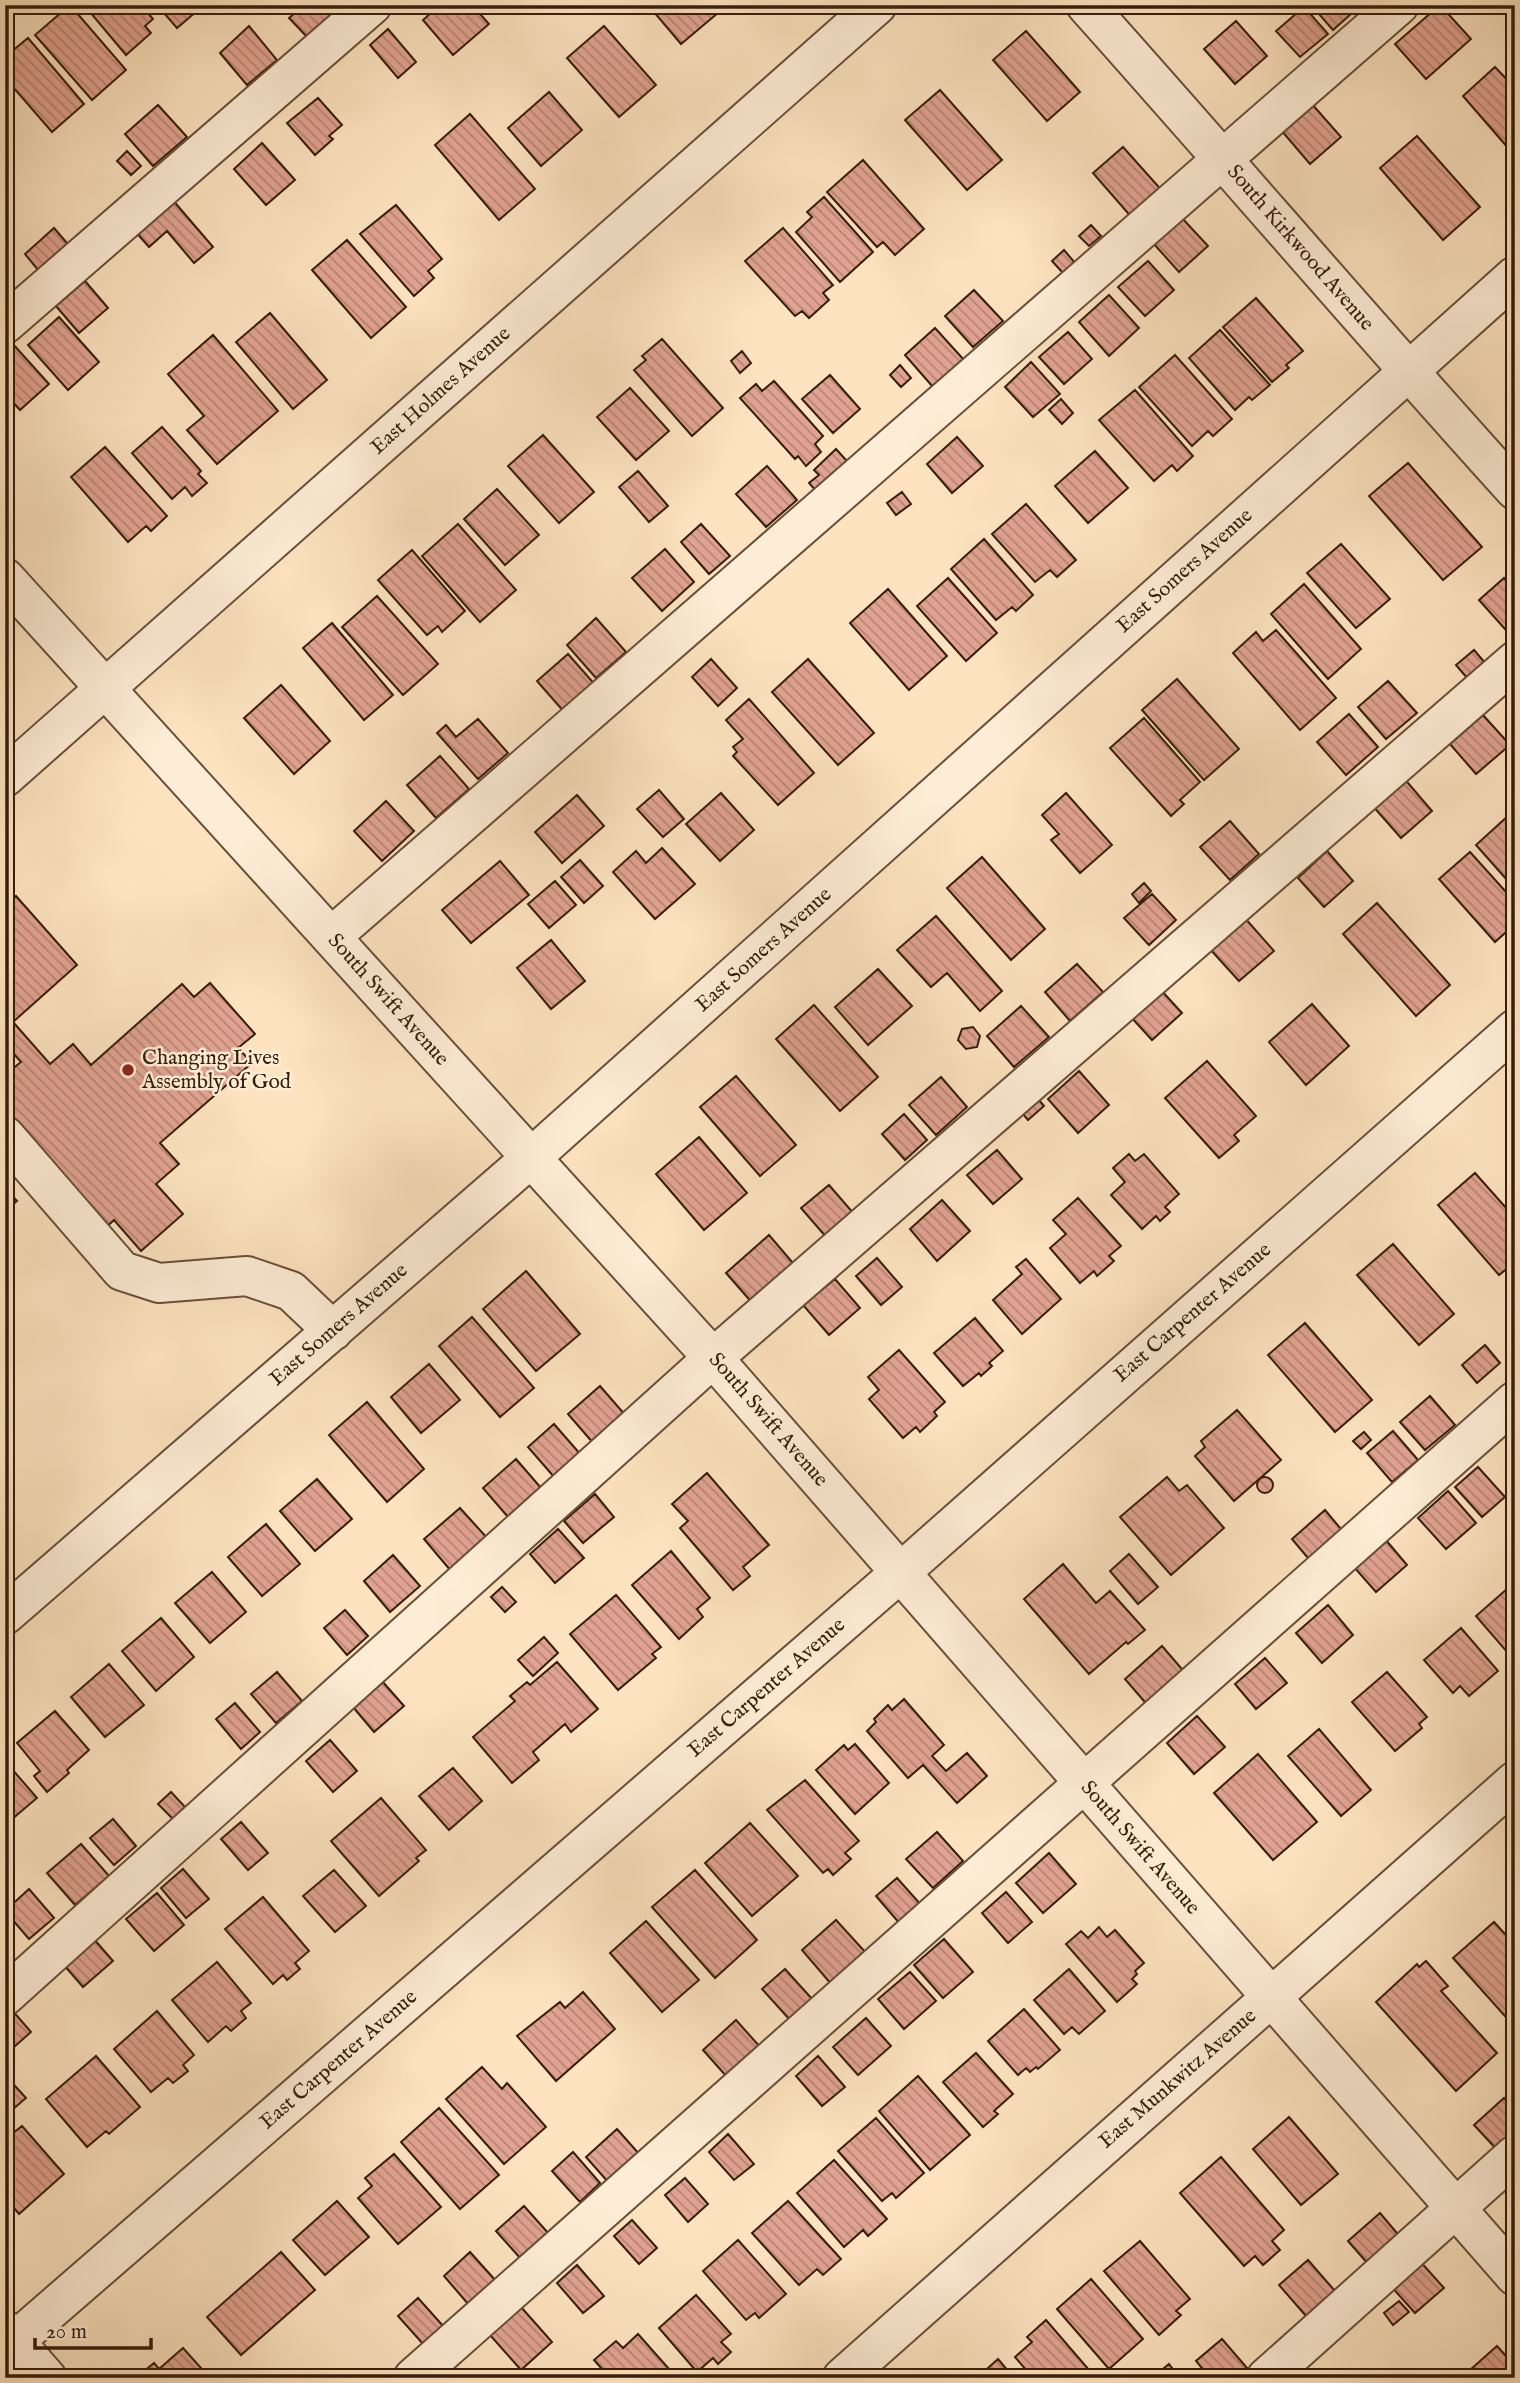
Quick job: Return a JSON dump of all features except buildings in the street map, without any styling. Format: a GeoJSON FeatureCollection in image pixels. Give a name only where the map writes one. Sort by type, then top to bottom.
{"type":"FeatureCollection","features":[{"type":"Feature","properties":{"kind":"street"},"geometry":{"type":"LineString","coordinates":[[5,324],[372,5]]}},
{"type":"Feature","properties":{"kind":"street","name":"East Holmes Avenue"},"geometry":{"type":"LineString","coordinates":[[5,778],[877,5]]}},
{"type":"Feature","properties":{"kind":"street","name":"South Kirkwood Avenue"},"geometry":{"type":"LineString","coordinates":[[1086,5],[1515,490]]}},
{"type":"Feature","properties":{"kind":"street"},"geometry":{"type":"LineString","coordinates":[[331,937],[1399,5]]}},
{"type":"Feature","properties":{"kind":"street","name":"East Somers Avenue"},"geometry":{"type":"LineString","coordinates":[[5,1615],[532,1157],[1515,276]]}},
{"type":"Feature","properties":{"kind":"street","name":"South Swift Avenue"},"geometry":{"type":"LineString","coordinates":[[5,578],[713,1358],[1515,2276]]}},
{"type":"Feature","properties":{"kind":"street"},"geometry":{"type":"LineString","coordinates":[[5,1996],[713,1358],[1515,661]]}},
{"type":"Feature","properties":{"kind":"street","name":"East Carpenter Avenue"},"geometry":{"type":"LineString","coordinates":[[10,2336],[901,1572],[1515,1029]]}},
{"type":"Feature","properties":{"kind":"street"},"geometry":{"type":"LineString","coordinates":[[5,1136],[122,1271],[159,1283],[247,1276],[291,1291],[333,1331]]}},
{"type":"Feature","properties":{"kind":"street"},"geometry":{"type":"LineString","coordinates":[[413,2378],[1515,1401]]}},
{"type":"Feature","properties":{"kind":"street","name":"East Munkwitz Avenue"},"geometry":{"type":"LineString","coordinates":[[842,2378],[1515,1781]]}},
{"type":"Feature","properties":{"kind":"street"},"geometry":{"type":"LineString","coordinates":[[1266,2378],[1515,2155]]}},
{"type":"Feature","properties":{"kind":"street"},"geometry":{"type":"LineString","coordinates":[[10,2336],[47,2378]]}},
{"type":"Feature","properties":{"kind":"place","name":"Changing Lives Assembly of God"},"geometry":{"type":"Point","coordinates":[128,1070]}}]}
